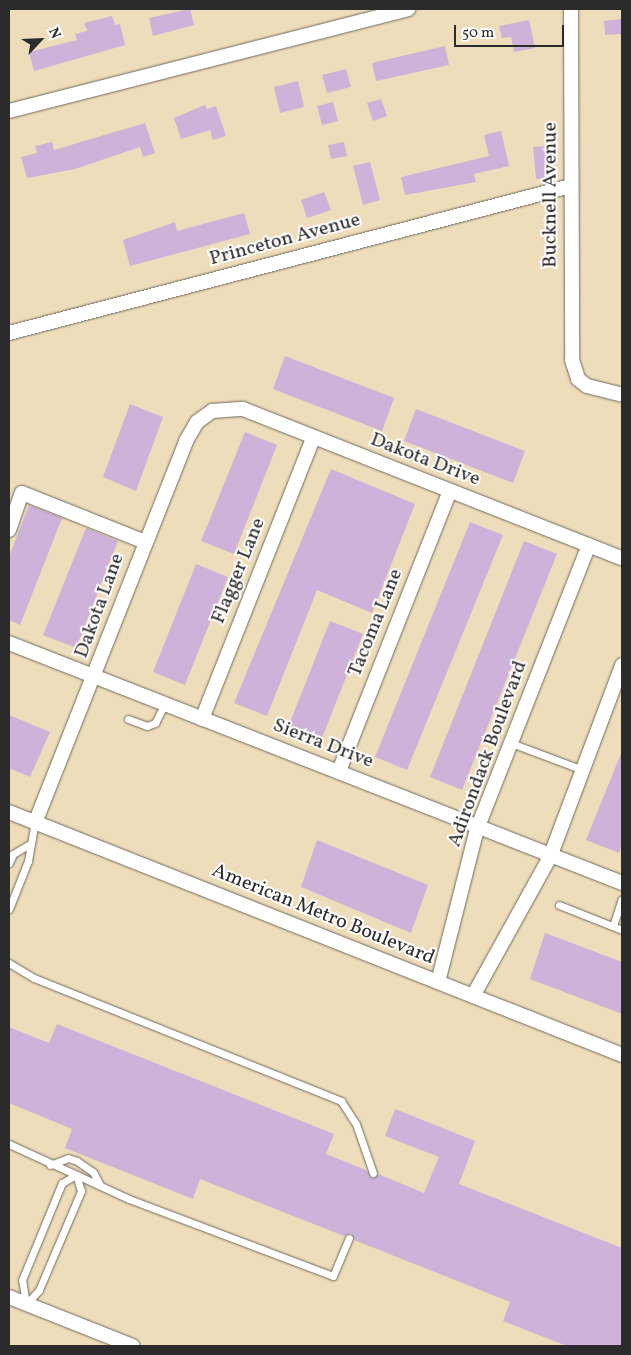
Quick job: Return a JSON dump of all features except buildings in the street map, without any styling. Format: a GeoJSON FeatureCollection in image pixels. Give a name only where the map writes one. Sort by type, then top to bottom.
{"type":"FeatureCollection","features":[{"type":"Feature","properties":{"kind":"street"},"geometry":{"type":"LineString","coordinates":[[9,111],[408,9]]}},
{"type":"Feature","properties":{"kind":"street","name":"Bucknell Avenue"},"geometry":{"type":"LineString","coordinates":[[571,9],[572,360],[578,380],[592,388],[622,395]]}},
{"type":"Feature","properties":{"kind":"street","name":"Princeton Avenue"},"geometry":{"type":"LineString","coordinates":[[9,333],[571,186]]}},
{"type":"Feature","properties":{"kind":"street","name":"Dakota Drive"},"geometry":{"type":"LineString","coordinates":[[212,411],[243,409],[622,558]]}},
{"type":"Feature","properties":{"kind":"street","name":"Dakota Lane"},"geometry":{"type":"LineString","coordinates":[[35,822],[95,678],[145,542],[186,441],[197,422],[212,411]]}},
{"type":"Feature","properties":{"kind":"street","name":"Flagger Lane"},"geometry":{"type":"LineString","coordinates":[[202,719],[313,438]]}},
{"type":"Feature","properties":{"kind":"street","name":"Tacoma Lane"},"geometry":{"type":"LineString","coordinates":[[339,771],[450,491]]}},
{"type":"Feature","properties":{"kind":"street"},"geometry":{"type":"LineString","coordinates":[[9,530],[22,493],[145,542]]}},
{"type":"Feature","properties":{"kind":"street","name":"Adirondack Boulevard"},"geometry":{"type":"LineString","coordinates":[[438,982],[477,829],[589,545]]}},
{"type":"Feature","properties":{"kind":"street","name":"Sierra Drive"},"geometry":{"type":"LineString","coordinates":[[9,643],[164,705],[339,771],[477,829],[622,883]]}},
{"type":"Feature","properties":{"kind":"street"},"geometry":{"type":"LineString","coordinates":[[473,996],[550,857],[622,666]]}},
{"type":"Feature","properties":{"kind":"street","name":"American Metro Boulevard"},"geometry":{"type":"LineString","coordinates":[[9,812],[622,1055]]}},
{"type":"Feature","properties":{"kind":"street"},"geometry":{"type":"LineString","coordinates":[[9,1297],[133,1346]]}},
{"type":"Feature","properties":{"kind":"lane"},"geometry":{"type":"LineString","coordinates":[[128,719],[147,726],[155,723],[164,705]]}},
{"type":"Feature","properties":{"kind":"lane"},"geometry":{"type":"LineString","coordinates":[[511,743],[583,770]]}},
{"type":"Feature","properties":{"kind":"lane"},"geometry":{"type":"LineString","coordinates":[[9,909],[28,861],[28,845],[35,822]]}},
{"type":"Feature","properties":{"kind":"lane"},"geometry":{"type":"LineString","coordinates":[[9,863],[13,854],[28,845]]}},
{"type":"Feature","properties":{"kind":"lane"},"geometry":{"type":"LineString","coordinates":[[613,926],[622,899]]}},
{"type":"Feature","properties":{"kind":"lane"},"geometry":{"type":"LineString","coordinates":[[559,905],[622,930]]}},
{"type":"Feature","properties":{"kind":"lane"},"geometry":{"type":"LineString","coordinates":[[9,963],[34,978],[341,1101],[356,1124],[373,1172]]}},
{"type":"Feature","properties":{"kind":"lane"},"geometry":{"type":"LineString","coordinates":[[9,1144],[100,1185],[333,1276],[350,1238]]}},
{"type":"Feature","properties":{"kind":"lane"},"geometry":{"type":"LineString","coordinates":[[50,1164],[68,1158],[77,1161],[93,1172],[100,1185]]}},
{"type":"Feature","properties":{"kind":"lane"},"geometry":{"type":"LineString","coordinates":[[26,1304],[22,1280],[62,1183],[76,1175]]}},
{"type":"Feature","properties":{"kind":"lane"},"geometry":{"type":"LineString","coordinates":[[26,1304],[39,1290],[81,1192],[76,1175]]}}]}
